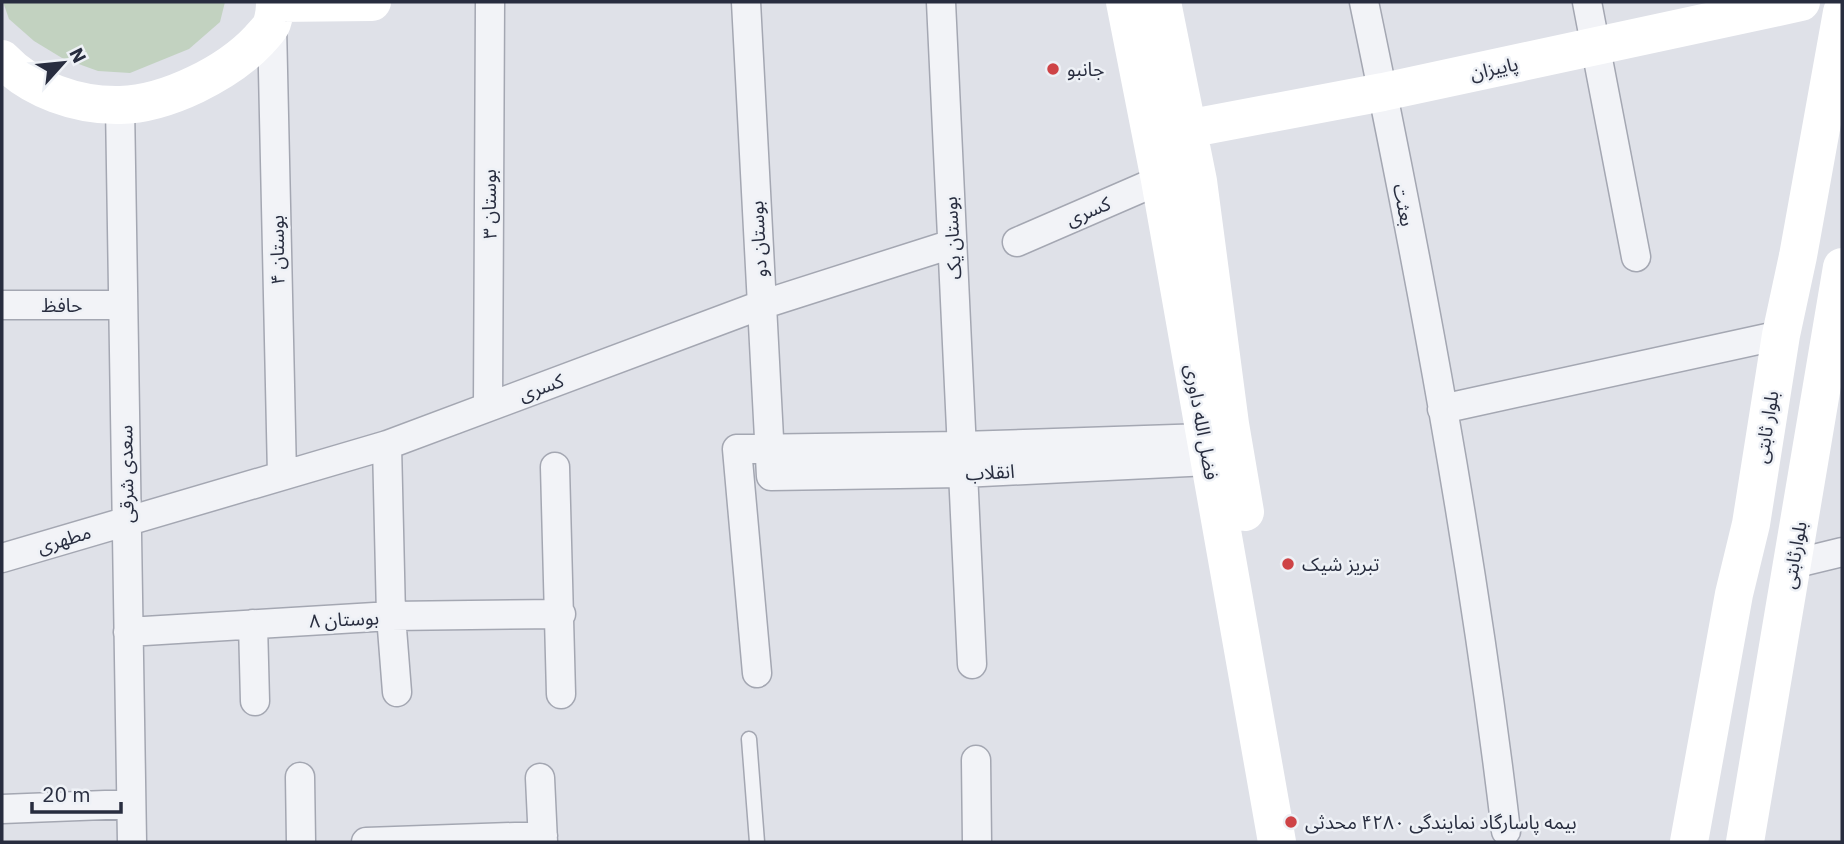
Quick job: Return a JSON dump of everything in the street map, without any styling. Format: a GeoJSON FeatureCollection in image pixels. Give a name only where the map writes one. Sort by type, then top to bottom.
{"type":"FeatureCollection","features":[{"type":"Feature","properties":{"kind":"main road"},"geometry":{"type":"LineString","coordinates":[[2,59],[31,82],[75,101],[120,105],[164,96],[226,69],[246,53],[274,10],[372,2]]}},
{"type":"Feature","properties":{"kind":"main road","name":"فضل الله داوری"},"geometry":{"type":"LineString","coordinates":[[1125,2],[1160,180],[1277,842]]}},
{"type":"Feature","properties":{"kind":"main road","name":"فضل الله داوری"},"geometry":{"type":"LineString","coordinates":[[1162,2],[1198,181],[1230,424],[1300,842]]}},
{"type":"Feature","properties":{"kind":"main road","name":"پاییزان"},"geometry":{"type":"LineString","coordinates":[[1187,129],[1383,92],[1801,2]]}},
{"type":"Feature","properties":{"kind":"main road","name":"بلوار ثابتی"},"geometry":{"type":"LineString","coordinates":[[1689,842],[1734,594],[1745,550],[1781,335],[1842,12]]}},
{"type":"Feature","properties":{"kind":"main road","name":"بلوارثابتی"},"geometry":{"type":"LineString","coordinates":[[1745,842],[1842,267]]}},
{"type":"Feature","properties":{"kind":"main road"},"geometry":{"type":"LineString","coordinates":[[1745,550],[1765,567],[1793,564]]}},
{"type":"Feature","properties":{"kind":"main road"},"geometry":{"type":"LineString","coordinates":[[1734,594],[1760,592],[1786,603]]}},
{"type":"Feature","properties":{"kind":"street","name":"بوستان ۳"},"geometry":{"type":"LineString","coordinates":[[488,407],[490,2]]}},
{"type":"Feature","properties":{"kind":"street","name":"بوستان دو"},"geometry":{"type":"LineString","coordinates":[[746,2],[771,463]]}},
{"type":"Feature","properties":{"kind":"street","name":"بوستان یک"},"geometry":{"type":"LineString","coordinates":[[941,2],[972,664]]}},
{"type":"Feature","properties":{"kind":"street","name":"بعثت"},"geometry":{"type":"LineString","coordinates":[[1364,2],[1442,409],[1490,704],[1506,831]]}},
{"type":"Feature","properties":{"kind":"street"},"geometry":{"type":"LineString","coordinates":[[1587,2],[1636,257]]}},
{"type":"Feature","properties":{"kind":"street","name":"بوستان ۴"},"geometry":{"type":"LineString","coordinates":[[274,10],[282,475]]}},
{"type":"Feature","properties":{"kind":"street","name":"سعدی شرقی"},"geometry":{"type":"LineString","coordinates":[[120,105],[132,842]]}},
{"type":"Feature","properties":{"kind":"street","name":"کسری"},"geometry":{"type":"LineString","coordinates":[[1017,242],[1160,180]]}},
{"type":"Feature","properties":{"kind":"street","name":"کسری"},"geometry":{"type":"LineString","coordinates":[[127,521],[387,446],[761,305],[952,244]]}},
{"type":"Feature","properties":{"kind":"street","name":"حافظ"},"geometry":{"type":"LineString","coordinates":[[2,305],[123,305]]}},
{"type":"Feature","properties":{"kind":"street"},"geometry":{"type":"LineString","coordinates":[[1442,409],[1781,335]]}},
{"type":"Feature","properties":{"kind":"street"},"geometry":{"type":"LineString","coordinates":[[387,446],[391,616],[397,692]]}},
{"type":"Feature","properties":{"kind":"street","name":"انقلاب"},"geometry":{"type":"LineString","coordinates":[[757,673],[737,449],[771,463],[962,460],[1207,449]]}},
{"type":"Feature","properties":{"kind":"street"},"geometry":{"type":"LineString","coordinates":[[555,467],[561,614],[561,694]]}},
{"type":"Feature","properties":{"kind":"street","name":"مطهری"},"geometry":{"type":"LineString","coordinates":[[2,558],[127,521]]}},
{"type":"Feature","properties":{"kind":"street"},"geometry":{"type":"LineString","coordinates":[[1793,564],[1842,552]]}},
{"type":"Feature","properties":{"kind":"street","name":"بوستان ۸"},"geometry":{"type":"LineString","coordinates":[[128,632],[391,616],[561,614]]}},
{"type":"Feature","properties":{"kind":"street"},"geometry":{"type":"LineString","coordinates":[[253,624],[255,701]]}},
{"type":"Feature","properties":{"kind":"street"},"geometry":{"type":"LineString","coordinates":[[976,760],[977,842]]}},
{"type":"Feature","properties":{"kind":"street"},"geometry":{"type":"LineString","coordinates":[[300,777],[300,842]]}},
{"type":"Feature","properties":{"kind":"street"},"geometry":{"type":"LineString","coordinates":[[366,842],[543,839],[540,778]]}},
{"type":"Feature","properties":{"kind":"street"},"geometry":{"type":"LineString","coordinates":[[2,809],[131,804]]}},
{"type":"Feature","properties":{"kind":"lane"},"geometry":{"type":"LineString","coordinates":[[749,739],[757,842]]}},
{"type":"Feature","properties":{"kind":"green space"},"geometry":{"type":"Polygon","coordinates":[[[3,2],[225,2],[220,22],[189,49],[130,73],[98,71],[62,58],[34,41],[9,19],[3,2]]]}},
{"type":"Feature","properties":{"kind":"place","name":"جانبو"},"geometry":{"type":"Point","coordinates":[1053,69]}},
{"type":"Feature","properties":{"kind":"place","name":"تبریز شیک"},"geometry":{"type":"Point","coordinates":[1288,564]}},
{"type":"Feature","properties":{"kind":"place","name":"بیمه پاسارگاد نمایندگی ۴۲۸۰ محدثی"},"geometry":{"type":"Point","coordinates":[1291,822]}}]}
